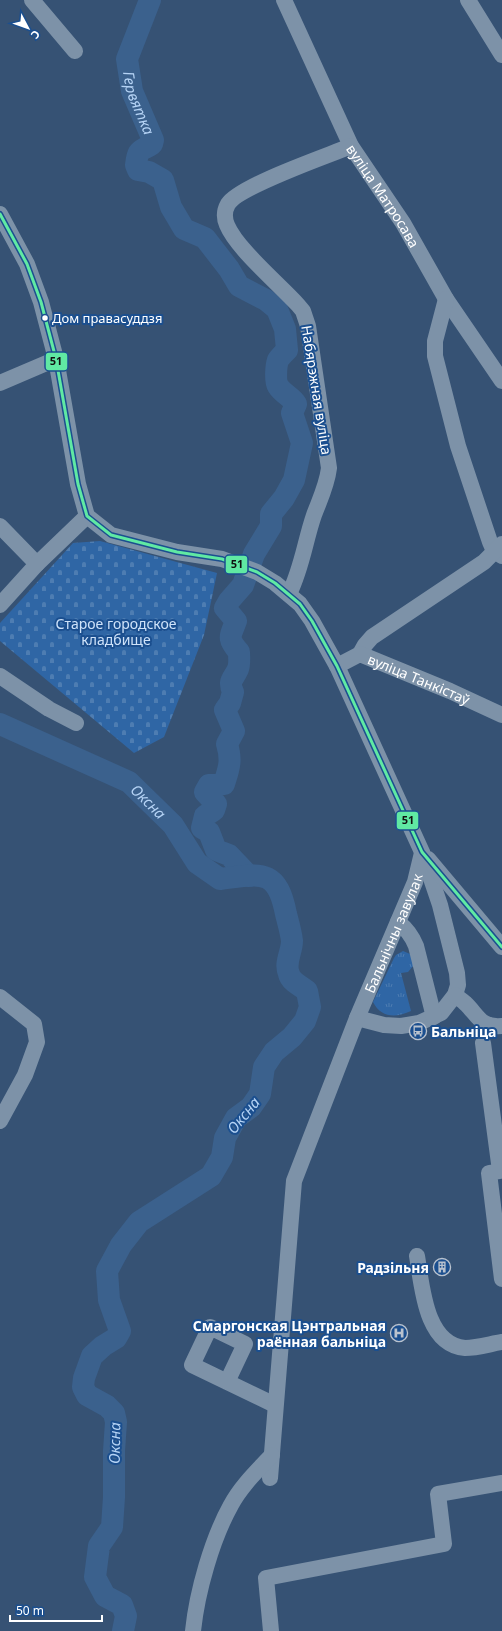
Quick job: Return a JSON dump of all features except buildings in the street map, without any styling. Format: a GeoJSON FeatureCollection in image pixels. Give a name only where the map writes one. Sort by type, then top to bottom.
{"type":"FeatureCollection","features":[{"type":"Feature","properties":{"kind":"street"},"geometry":{"type":"LineString","coordinates":[[32,0],[75,51]]}},
{"type":"Feature","properties":{"kind":"street","name":"вуліца Матросава"},"geometry":{"type":"LineString","coordinates":[[284,0],[351,146],[402,223],[446,299],[502,381]]}},
{"type":"Feature","properties":{"kind":"street"},"geometry":{"type":"LineString","coordinates":[[468,0],[502,55]]}},
{"type":"Feature","properties":{"kind":"street","name":"Набярэжная вуліца"},"geometry":{"type":"LineString","coordinates":[[289,594],[302,564],[314,516],[328,481],[329,468],[308,326],[303,311],[248,254],[233,235],[226,224],[224,214],[228,204],[240,192],[351,146]]}},
{"type":"Feature","properties":{"kind":"street"},"geometry":{"type":"LineString","coordinates":[[1,216],[27,264],[41,302],[56,358],[78,484],[87,516],[111,535],[156,547],[222,559],[257,572],[275,582],[300,604],[312,621],[337,666],[422,852],[440,905],[457,973],[458,985],[455,995],[441,1013],[419,1023],[401,1026],[384,1026],[357,1018]]}},
{"type":"Feature","properties":{"kind":"street"},"geometry":{"type":"LineString","coordinates":[[360,654],[372,637],[484,562],[499,550],[458,446],[435,356],[435,341],[446,299]]}},
{"type":"Feature","properties":{"kind":"street"},"geometry":{"type":"LineString","coordinates":[[0,383],[56,358]]}},
{"type":"Feature","properties":{"kind":"street"},"geometry":{"type":"LineString","coordinates":[[0,605],[37,564],[87,516]]}},
{"type":"Feature","properties":{"kind":"street"},"geometry":{"type":"LineString","coordinates":[[0,526],[37,564]]}},
{"type":"Feature","properties":{"kind":"street","name":"вуліца Танкістаў"},"geometry":{"type":"LineString","coordinates":[[337,666],[360,654],[450,691],[502,715]]}},
{"type":"Feature","properties":{"kind":"street"},"geometry":{"type":"LineString","coordinates":[[0,676],[48,709],[76,723]]}},
{"type":"Feature","properties":{"kind":"street","name":"Бальнічны завулак"},"geometry":{"type":"LineString","coordinates":[[270,1478],[294,1181],[357,1018],[415,882],[422,852]]}},
{"type":"Feature","properties":{"kind":"street","name":"Бальнічны завулак"},"geometry":{"type":"LineString","coordinates":[[422,852],[502,947]]}},
{"type":"Feature","properties":{"kind":"street"},"geometry":{"type":"LineString","coordinates":[[398,922],[406,928],[416,946],[434,1017]]}},
{"type":"Feature","properties":{"kind":"street"},"geometry":{"type":"LineString","coordinates":[[455,995],[466,1003],[478,1019],[486,1024],[497,1027],[502,1026]]}},
{"type":"Feature","properties":{"kind":"street"},"geometry":{"type":"LineString","coordinates":[[0,997],[34,1024],[36,1042],[25,1075],[0,1121]]}},
{"type":"Feature","properties":{"kind":"street"},"geometry":{"type":"LineString","coordinates":[[483,1043],[500,1171],[489,1173],[502,1278]]}},
{"type":"Feature","properties":{"kind":"street"},"geometry":{"type":"LineString","coordinates":[[417,1256],[427,1310],[431,1321],[443,1338],[464,1348],[502,1342]]}},
{"type":"Feature","properties":{"kind":"street"},"geometry":{"type":"LineString","coordinates":[[227,1382],[275,1405]]}},
{"type":"Feature","properties":{"kind":"street"},"geometry":{"type":"LineString","coordinates":[[193,1631],[195,1611],[211,1550],[231,1504],[248,1480],[272,1455]]}},
{"type":"Feature","properties":{"kind":"street"},"geometry":{"type":"LineString","coordinates":[[271,1631],[266,1578],[444,1544],[438,1494],[502,1483]]}},
{"type":"Feature","properties":{"kind":"green space","name":"Старое городское кладбище"},"geometry":{"type":"Polygon","coordinates":[[[100,541],[217,573],[204,635],[164,737],[134,753],[0,641],[0,623],[73,543],[100,541]]]}},
{"type":"Feature","properties":{"kind":"green space"},"geometry":{"type":"Polygon","coordinates":[[[403,951],[410,954],[414,965],[408,972],[401,973],[411,1011],[400,1015],[385,1014],[376,1007],[373,1002],[394,958],[403,951]]]}},
{"type":"Feature","properties":{"kind":"waterway","name":"Гервятка"},"geometry":{"type":"LineString","coordinates":[[150,0],[127,59],[132,91],[153,140],[152,144],[140,151],[136,165],[138,170],[149,172],[163,180],[171,207],[184,229],[205,238],[229,269],[239,286],[266,300],[277,309],[285,329],[287,350],[278,360],[276,381],[280,389],[296,404],[292,413],[302,443],[294,480],[284,498],[271,514],[271,526],[254,554],[243,585],[225,608],[236,621],[232,631],[231,640],[239,652],[239,667],[231,682],[233,692],[230,703],[225,710],[234,731],[227,744],[229,764],[224,784],[209,785],[205,792],[216,804],[214,810],[205,816],[202,828],[209,832],[216,850],[229,855],[249,876]]}},
{"type":"Feature","properties":{"kind":"waterway","name":"Оксна"},"geometry":{"type":"LineString","coordinates":[[0,724],[129,782],[173,825],[197,863],[220,879],[256,875],[265,877],[272,881],[278,888],[282,899],[291,934],[292,945],[287,966],[290,977],[296,984],[307,991],[310,1007],[305,1021],[292,1037],[274,1052],[264,1067],[260,1094],[251,1107],[236,1118],[225,1138],[222,1157],[211,1176],[139,1222],[121,1245],[107,1271],[109,1300],[120,1331],[116,1338],[103,1346],[92,1356],[84,1378],[83,1387],[87,1395],[107,1406],[114,1413],[116,1422],[112,1527],[99,1546],[95,1577],[105,1596],[122,1605],[126,1616],[123,1631]]}},
{"type":"Feature","properties":{"kind":"transit line","name":"51"},"geometry":{"type":"LineString","coordinates":[[0,214],[27,264],[41,302],[56,359],[78,484],[87,516],[111,535],[177,552],[222,559],[257,572],[275,583],[300,604],[312,621],[337,666],[422,852],[502,947]]}},
{"type":"Feature","properties":{"kind":"place","name":"Дом правасуддзя"},"geometry":{"type":"Point","coordinates":[45,318]}},
{"type":"Feature","properties":{"kind":"place","name":"Бальніца"},"geometry":{"type":"Point","coordinates":[418,1031]}},
{"type":"Feature","properties":{"kind":"place","name":"Радзільня"},"geometry":{"type":"Point","coordinates":[442,1267]}},
{"type":"Feature","properties":{"kind":"place","name":"Смаргонская Цэнтральная раённая бальніца"},"geometry":{"type":"Point","coordinates":[399,1333]}}]}
